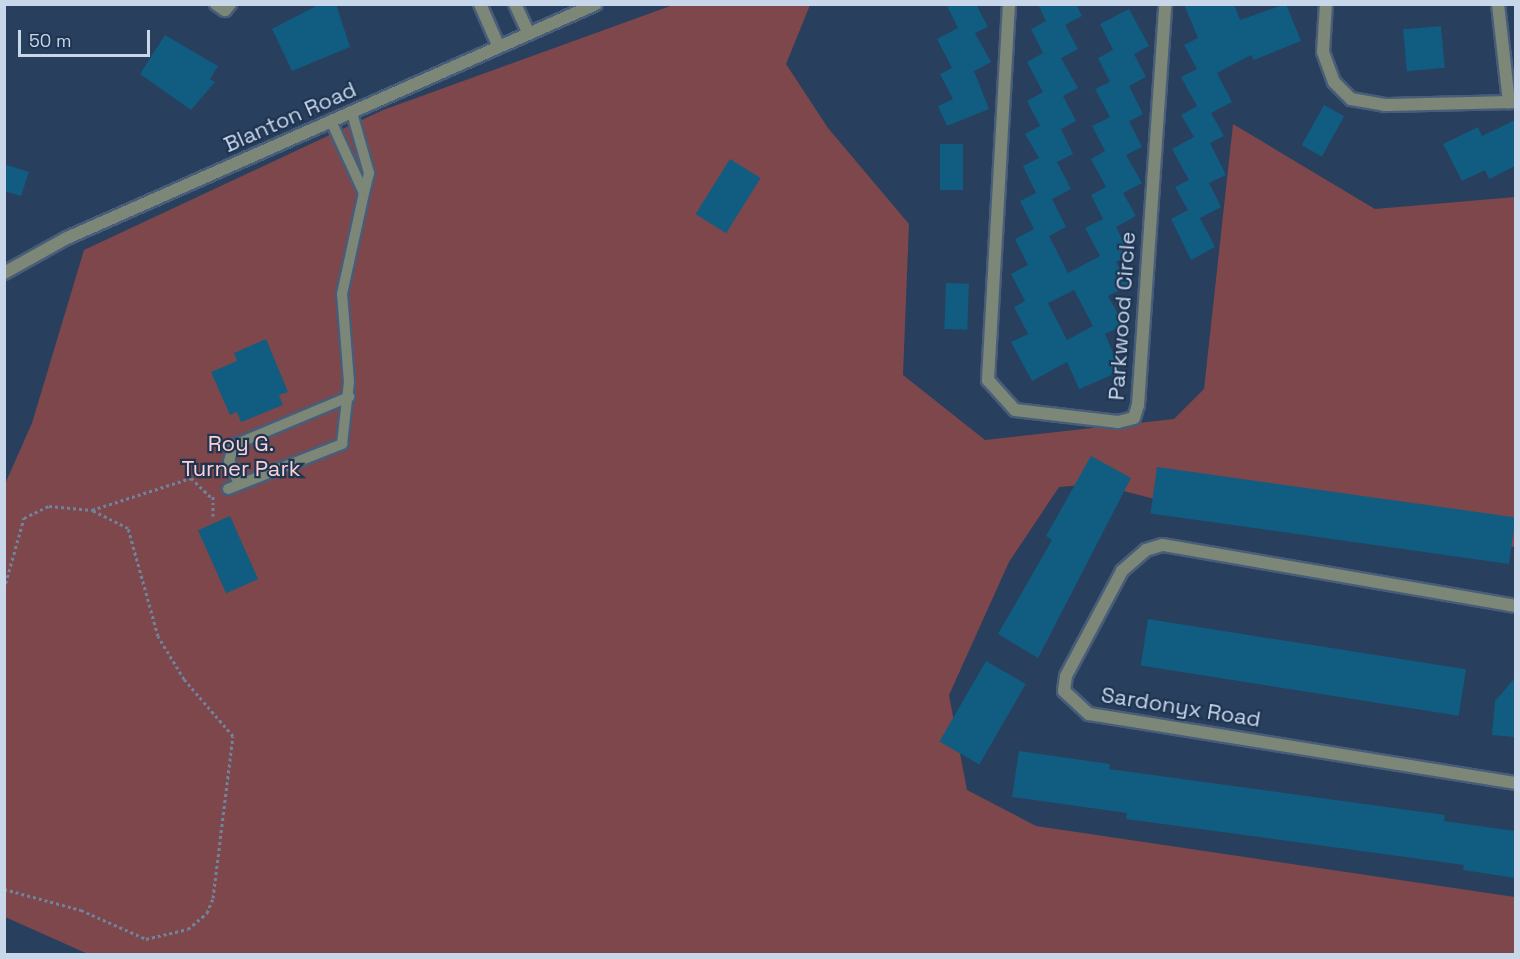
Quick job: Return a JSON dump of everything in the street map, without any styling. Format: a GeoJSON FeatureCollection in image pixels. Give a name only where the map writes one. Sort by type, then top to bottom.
{"type":"FeatureCollection","features":[{"type":"Feature","properties":{"kind":"street"},"geometry":{"type":"LineString","coordinates":[[216,4],[225,10],[230,4]]}},
{"type":"Feature","properties":{"kind":"street"},"geometry":{"type":"LineString","coordinates":[[480,4],[498,45]]}},
{"type":"Feature","properties":{"kind":"street"},"geometry":{"type":"LineString","coordinates":[[515,4],[528,32]]}},
{"type":"Feature","properties":{"kind":"street","name":"Blanton Road"},"geometry":{"type":"LineString","coordinates":[[4,273],[67,238],[352,113],[498,45],[596,4]]}},
{"type":"Feature","properties":{"kind":"street","name":"Parkwood Circle"},"geometry":{"type":"LineString","coordinates":[[1009,4],[988,380],[1014,410],[1118,422],[1134,418],[1138,405],[1165,4]]}},
{"type":"Feature","properties":{"kind":"street"},"geometry":{"type":"LineString","coordinates":[[1326,4],[1323,52],[1334,82],[1351,99],[1384,105],[1512,102],[1498,4]]}},
{"type":"Feature","properties":{"kind":"street","name":"Sardonyx Road"},"geometry":{"type":"LineString","coordinates":[[1515,606],[1162,545],[1146,550],[1122,571],[1066,676],[1064,691],[1089,714],[1515,783]]}},
{"type":"Feature","properties":{"kind":"lane"},"geometry":{"type":"LineString","coordinates":[[228,489],[342,444],[349,398],[342,294],[369,173],[352,113]]}},
{"type":"Feature","properties":{"kind":"lane"},"geometry":{"type":"LineString","coordinates":[[331,121],[364,193]]}},
{"type":"Feature","properties":{"kind":"lane"},"geometry":{"type":"LineString","coordinates":[[239,484],[229,461],[234,445],[349,398]]}},
{"type":"Feature","properties":{"kind":"path"},"geometry":{"type":"LineString","coordinates":[[92,510],[191,478],[211,497],[213,516]]}},
{"type":"Feature","properties":{"kind":"path"},"geometry":{"type":"LineString","coordinates":[[211,497],[228,489]]}},
{"type":"Feature","properties":{"kind":"path"},"geometry":{"type":"LineString","coordinates":[[4,589],[24,518],[49,506],[92,510],[128,528],[158,636],[184,679],[233,736],[213,898],[207,913],[188,929],[146,939],[81,910],[4,889]]}},
{"type":"Feature","properties":{"kind":"green space","name":"Roy G. Turner Park"},"geometry":{"type":"Polygon","coordinates":[[[673,5],[810,5],[786,64],[828,128],[909,224],[903,375],[985,440],[1174,419],[1204,389],[1233,124],[1375,209],[1515,197],[1515,547],[1198,510],[1096,484],[1059,487],[1009,562],[949,695],[967,790],[1036,826],[1515,897],[1515,954],[88,954],[5,917],[5,484],[32,423],[84,250],[383,110],[673,5]]]}},
{"type":"Feature","properties":{"kind":"building"},"geometry":{"type":"Polygon","coordinates":[[[320,4],[336,4],[350,47],[292,71],[272,29],[320,4]]]}},
{"type":"Feature","properties":{"kind":"building"},"geometry":{"type":"Polygon","coordinates":[[[946,4],[976,4],[988,27],[975,33],[991,62],[974,71],[989,109],[947,126],[938,106],[953,99],[940,74],[952,68],[937,39],[958,28],[946,4]]]}},
{"type":"Feature","properties":{"kind":"building"},"geometry":{"type":"Polygon","coordinates":[[[1038,4],[1076,4],[1082,16],[1065,25],[1078,49],[1061,58],[1078,88],[1063,96],[1076,121],[1061,129],[1073,154],[1057,162],[1071,189],[1052,199],[1066,227],[1049,236],[1068,273],[1100,256],[1085,228],[1103,219],[1091,195],[1106,187],[1091,159],[1105,151],[1092,126],[1110,117],[1095,89],[1110,82],[1098,58],[1113,50],[1100,24],[1129,9],[1149,46],[1134,54],[1146,77],[1129,86],[1143,114],[1129,121],[1142,147],[1126,155],[1142,183],[1123,193],[1136,216],[1116,227],[1130,255],[1116,262],[1129,285],[1108,296],[1124,325],[1105,334],[1121,371],[1079,389],[1067,362],[1032,381],[1011,342],[1028,334],[1014,307],[1025,301],[1011,274],[1028,265],[1015,239],[1034,229],[1020,201],[1036,193],[1023,166],[1039,158],[1025,134],[1040,126],[1027,101],[1043,92],[1027,62],[1043,53],[1031,29],[1046,21],[1038,4]],[[1074,290],[1048,303],[1067,340],[1093,326],[1074,290]]]}},
{"type":"Feature","properties":{"kind":"building"},"geometry":{"type":"Polygon","coordinates":[[[1184,4],[1234,4],[1240,20],[1286,4],[1301,41],[1254,60],[1251,55],[1217,73],[1232,102],[1211,113],[1224,136],[1210,143],[1226,175],[1209,183],[1221,207],[1200,218],[1215,247],[1191,260],[1171,219],[1188,210],[1175,187],[1189,180],[1172,149],[1194,137],[1181,115],[1197,106],[1181,77],[1197,69],[1184,45],[1198,38],[1184,4]]]}},
{"type":"Feature","properties":{"kind":"building"},"geometry":{"type":"Polygon","coordinates":[[[1441,26],[1445,68],[1407,71],[1403,29],[1441,26]]]}},
{"type":"Feature","properties":{"kind":"building"},"geometry":{"type":"Polygon","coordinates":[[[165,35],[218,66],[210,79],[215,82],[191,110],[140,74],[165,35]]]}},
{"type":"Feature","properties":{"kind":"building"},"geometry":{"type":"Polygon","coordinates":[[[1324,105],[1344,116],[1322,156],[1302,145],[1324,105]]]}},
{"type":"Feature","properties":{"kind":"building"},"geometry":{"type":"Polygon","coordinates":[[[1515,120],[1515,166],[1489,179],[1485,170],[1462,181],[1443,144],[1478,127],[1482,136],[1515,120]]]}},
{"type":"Feature","properties":{"kind":"building"},"geometry":{"type":"Polygon","coordinates":[[[940,144],[963,144],[963,190],[940,190],[940,144]]]}},
{"type":"Feature","properties":{"kind":"building"},"geometry":{"type":"Polygon","coordinates":[[[730,159],[761,178],[726,233],[696,214],[730,159]]]}},
{"type":"Feature","properties":{"kind":"building"},"geometry":{"type":"Polygon","coordinates":[[[4,164],[29,172],[21,196],[4,191],[4,164]]]}},
{"type":"Feature","properties":{"kind":"building"},"geometry":{"type":"Polygon","coordinates":[[[946,283],[969,284],[967,330],[944,329],[946,283]]]}},
{"type":"Feature","properties":{"kind":"building"},"geometry":{"type":"Polygon","coordinates":[[[266,339],[288,392],[279,395],[283,405],[241,422],[237,412],[230,415],[211,372],[237,361],[234,353],[266,339]]]}},
{"type":"Feature","properties":{"kind":"building"},"geometry":{"type":"Polygon","coordinates":[[[1091,456],[1131,478],[1038,658],[998,634],[1052,540],[1046,536],[1091,456]]]}},
{"type":"Feature","properties":{"kind":"building"},"geometry":{"type":"Polygon","coordinates":[[[1157,467],[1515,517],[1509,564],[1150,514],[1157,467]]]}},
{"type":"Feature","properties":{"kind":"building"},"geometry":{"type":"Polygon","coordinates":[[[230,516],[258,579],[226,593],[198,530],[230,516]]]}},
{"type":"Feature","properties":{"kind":"building"},"geometry":{"type":"Polygon","coordinates":[[[1148,619],[1466,669],[1459,716],[1141,665],[1148,619]]]}},
{"type":"Feature","properties":{"kind":"building"},"geometry":{"type":"Polygon","coordinates":[[[986,661],[1026,684],[979,765],[940,742],[986,661]]]}},
{"type":"Feature","properties":{"kind":"building"},"geometry":{"type":"Polygon","coordinates":[[[1515,678],[1515,737],[1492,735],[1495,701],[1515,678]]]}},
{"type":"Feature","properties":{"kind":"building"},"geometry":{"type":"Polygon","coordinates":[[[1019,751],[1110,764],[1109,769],[1445,815],[1444,821],[1515,831],[1515,878],[1463,870],[1464,865],[1126,819],[1127,813],[1012,797],[1019,751]]]}}]}
